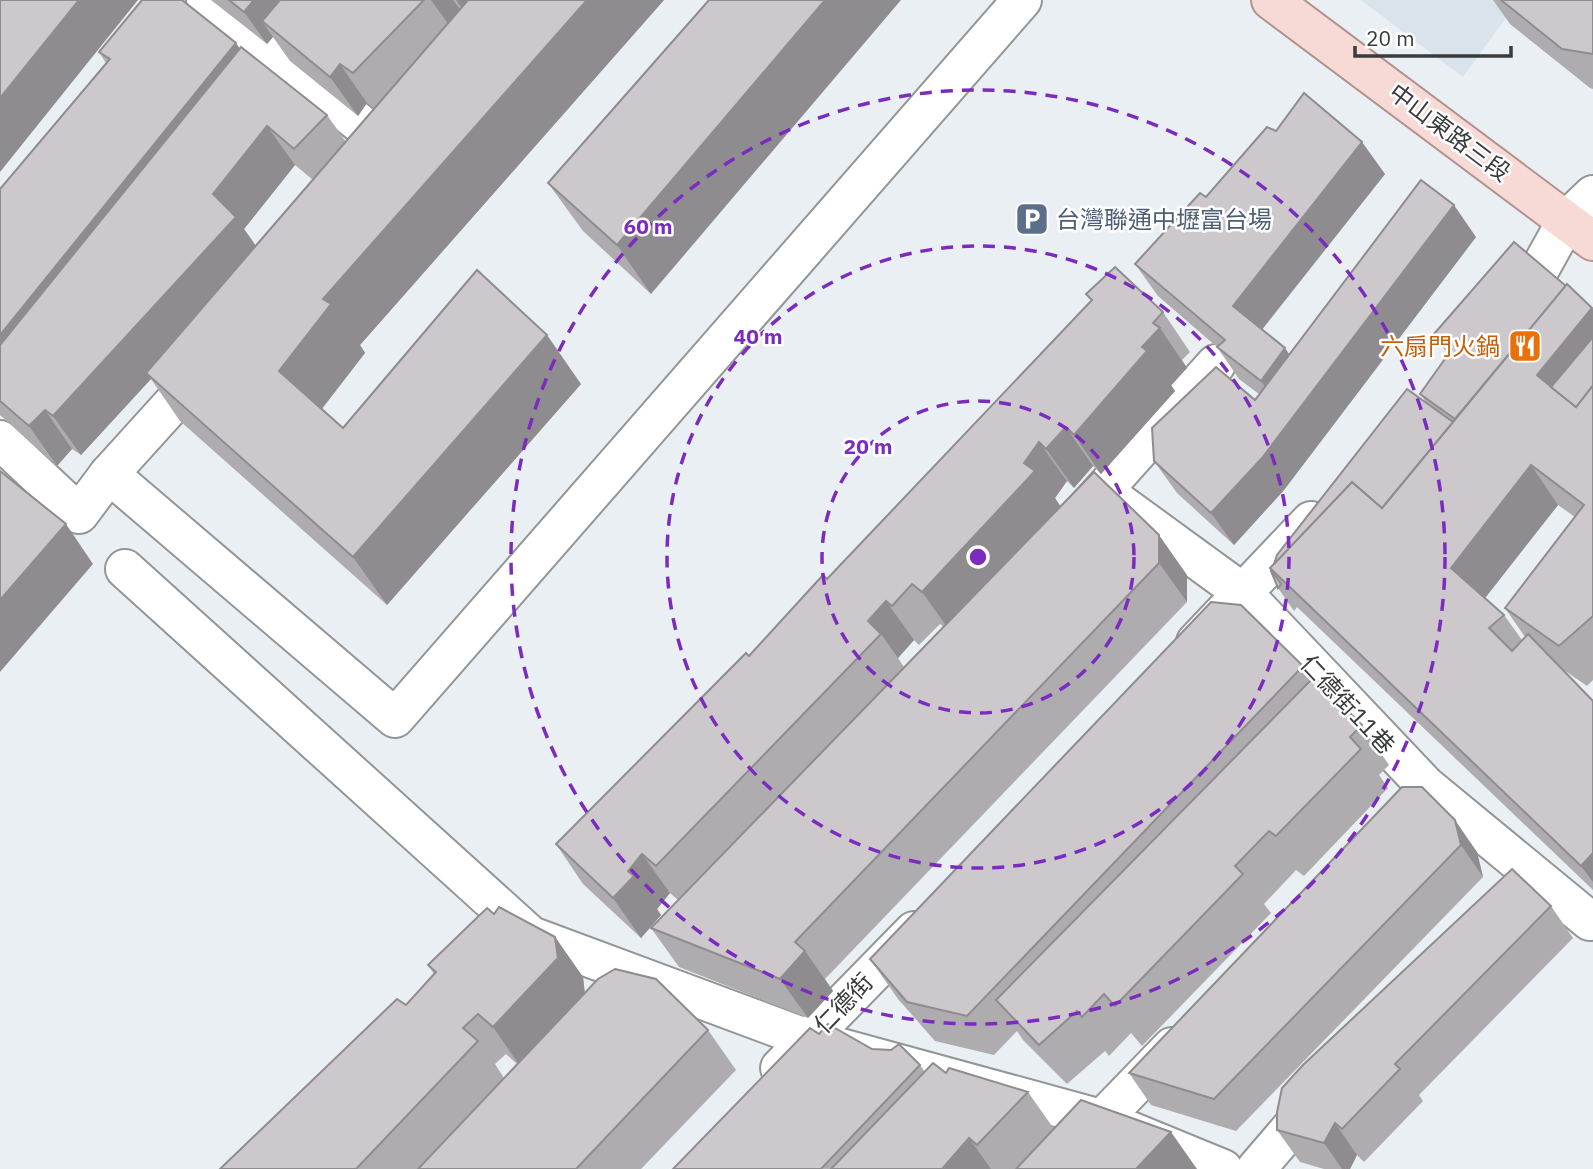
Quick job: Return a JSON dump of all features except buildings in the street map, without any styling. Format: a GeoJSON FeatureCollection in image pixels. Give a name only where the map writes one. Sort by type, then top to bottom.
{"type":"FeatureCollection","features":[{"type":"Feature","properties":{"kind":"main road","name":"中山東路三段"},"geometry":{"type":"LineString","coordinates":[[1271,0],[1584,219]]}},
{"type":"Feature","properties":{"kind":"lane"},"geometry":{"type":"LineString","coordinates":[[109,474],[395,719],[1022,0]]}},
{"type":"Feature","properties":{"kind":"lane"},"geometry":{"type":"LineString","coordinates":[[187,4],[389,165],[423,124]]}},
{"type":"Feature","properties":{"kind":"lane"},"geometry":{"type":"LineString","coordinates":[[1483,335],[1584,219]]}},
{"type":"Feature","properties":{"kind":"lane"},"geometry":{"type":"LineString","coordinates":[[3,449],[79,514],[109,474],[230,340]]}},
{"type":"Feature","properties":{"kind":"lane"},"geometry":{"type":"LineString","coordinates":[[1048,552],[1216,364]]}},
{"type":"Feature","properties":{"kind":"lane","name":"仁德街11巷"},"geometry":{"type":"LineString","coordinates":[[1103,491],[1243,593],[1416,796],[1509,874],[1590,921]]}},
{"type":"Feature","properties":{"kind":"lane"},"geometry":{"type":"LineString","coordinates":[[1176,663],[1336,495]]}},
{"type":"Feature","properties":{"kind":"lane"},"geometry":{"type":"LineString","coordinates":[[125,569],[531,936],[808,1039],[1101,1119],[1223,1169]]}},
{"type":"Feature","properties":{"kind":"lane","name":"仁德街"},"geometry":{"type":"LineString","coordinates":[[761,1089],[934,910]]}},
{"type":"Feature","properties":{"kind":"lane"},"geometry":{"type":"LineString","coordinates":[[632,1013],[688,953]]}},
{"type":"Feature","properties":{"kind":"lane"},"geometry":{"type":"LineString","coordinates":[[1055,1169],[1197,1021]]}},
{"type":"Feature","properties":{"kind":"lane"},"geometry":{"type":"LineString","coordinates":[[1256,1169],[1337,1074]]}},
{"type":"Feature","properties":{"kind":"shaded area"},"geometry":{"type":"Polygon","coordinates":[[[1361,0],[1519,0],[1463,77],[1361,0]]]}},
{"type":"Feature","properties":{"kind":"place","name":"台灣聯通中壢富台場"},"geometry":{"type":"Point","coordinates":[1032,219]}},
{"type":"Feature","properties":{"kind":"place","name":"六扇門火鍋"},"geometry":{"type":"Point","coordinates":[1525,346]}}]}
